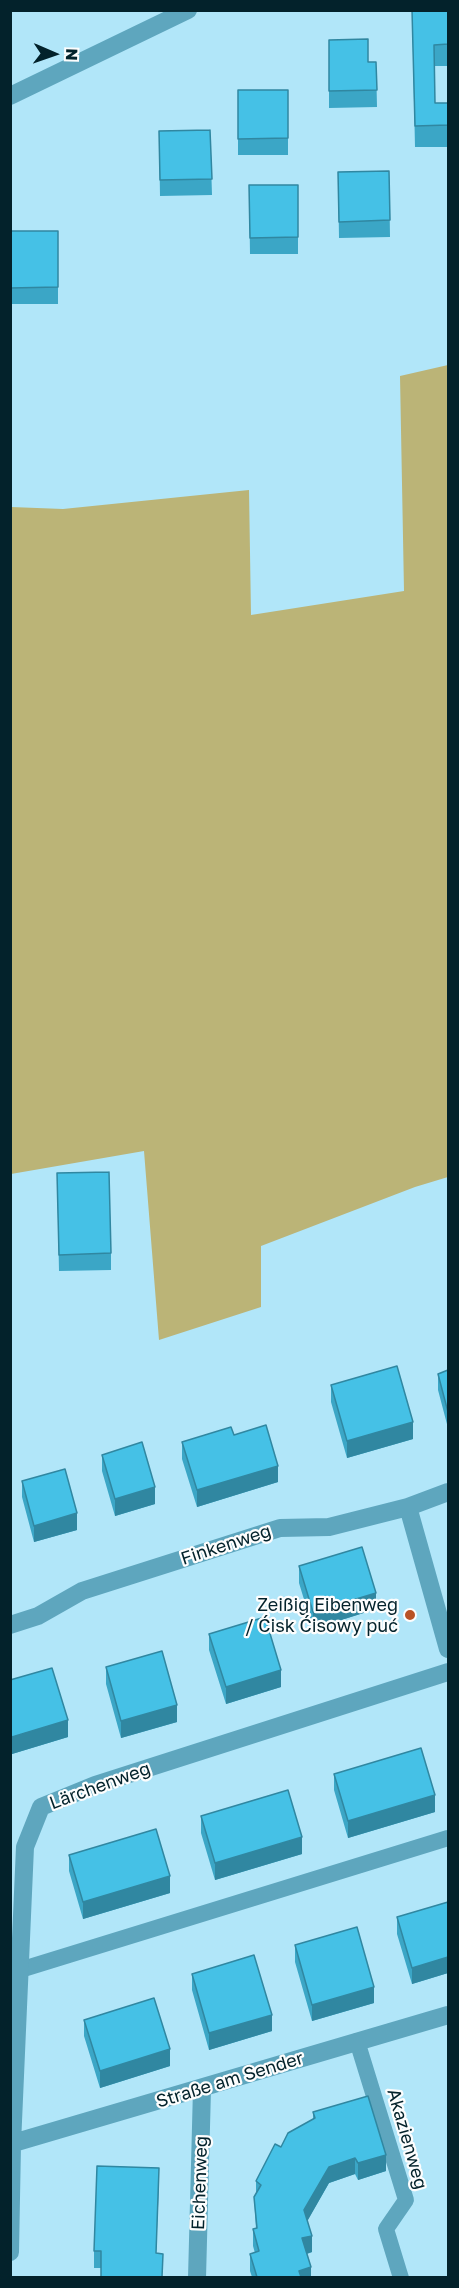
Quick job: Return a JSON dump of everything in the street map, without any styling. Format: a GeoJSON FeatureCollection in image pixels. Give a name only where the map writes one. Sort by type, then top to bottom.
{"type":"FeatureCollection","features":[{"type":"Feature","properties":{"kind":"street"},"geometry":{"type":"LineString","coordinates":[[10,96],[188,10]]}},
{"type":"Feature","properties":{"kind":"street","name":"Finkenweg"},"geometry":{"type":"LineString","coordinates":[[10,1625],[38,1616],[82,1591],[279,1528],[329,1527],[408,1507],[448,1492]]}},
{"type":"Feature","properties":{"kind":"street"},"geometry":{"type":"LineString","coordinates":[[408,1507],[448,1649]]}},
{"type":"Feature","properties":{"kind":"street","name":"Lärchenweg"},"geometry":{"type":"LineString","coordinates":[[10,2252],[11,2144],[25,1847],[41,1807],[95,1785],[448,1671]]}},
{"type":"Feature","properties":{"kind":"street","name":"Straße am Sender"},"geometry":{"type":"LineString","coordinates":[[11,2144],[448,2015]]}},
{"type":"Feature","properties":{"kind":"street","name":"Eichenweg"},"geometry":{"type":"LineString","coordinates":[[197,2277],[202,2089]]}},
{"type":"Feature","properties":{"kind":"lane"},"geometry":{"type":"LineString","coordinates":[[20,1970],[448,1838]]}},
{"type":"Feature","properties":{"kind":"lane","name":"Akazienweg"},"geometry":{"type":"LineString","coordinates":[[357,2042],[406,2200],[386,2229],[401,2277]]}},
{"type":"Feature","properties":{"kind":"shaded area"},"geometry":{"type":"Polygon","coordinates":[[[448,365],[448,1177],[415,1187],[261,1246],[261,1307],[159,1340],[144,1151],[11,1174],[11,507],[63,509],[249,490],[251,615],[404,591],[400,376],[448,365]]]}},
{"type":"Feature","properties":{"kind":"building"},"geometry":{"type":"Polygon","coordinates":[[[412,10],[448,10],[448,44],[434,45],[435,103],[448,103],[448,125],[415,126],[412,10]]]}},
{"type":"Feature","properties":{"kind":"building"},"geometry":{"type":"Polygon","coordinates":[[[368,39],[368,62],[376,62],[377,90],[329,91],[329,40],[368,39]]]}},
{"type":"Feature","properties":{"kind":"building"},"geometry":{"type":"Polygon","coordinates":[[[238,90],[288,90],[288,138],[238,139],[238,90]]]}},
{"type":"Feature","properties":{"kind":"building"},"geometry":{"type":"Polygon","coordinates":[[[210,130],[212,179],[160,180],[159,131],[210,130]]]}},
{"type":"Feature","properties":{"kind":"building"},"geometry":{"type":"Polygon","coordinates":[[[389,171],[390,220],[339,222],[338,172],[389,171]]]}},
{"type":"Feature","properties":{"kind":"building"},"geometry":{"type":"Polygon","coordinates":[[[249,185],[298,185],[298,237],[250,238],[249,185]]]}},
{"type":"Feature","properties":{"kind":"building"},"geometry":{"type":"Polygon","coordinates":[[[10,231],[58,231],[58,287],[10,288],[10,231]]]}},
{"type":"Feature","properties":{"kind":"building"},"geometry":{"type":"Polygon","coordinates":[[[109,1172],[111,1253],[59,1255],[57,1173],[109,1172]]]}},
{"type":"Feature","properties":{"kind":"building"},"geometry":{"type":"Polygon","coordinates":[[[397,1366],[413,1422],[347,1441],[331,1385],[397,1366]]]}},
{"type":"Feature","properties":{"kind":"building"},"geometry":{"type":"Polygon","coordinates":[[[448,1370],[448,1412],[438,1374],[448,1370]]]}},
{"type":"Feature","properties":{"kind":"building"},"geometry":{"type":"Polygon","coordinates":[[[266,1425],[278,1466],[197,1490],[182,1442],[231,1427],[234,1435],[266,1425]]]}},
{"type":"Feature","properties":{"kind":"building"},"geometry":{"type":"Polygon","coordinates":[[[142,1442],[155,1487],[115,1499],[102,1455],[142,1442]]]}},
{"type":"Feature","properties":{"kind":"building"},"geometry":{"type":"Polygon","coordinates":[[[65,1469],[77,1513],[34,1526],[22,1481],[65,1469]]]}},
{"type":"Feature","properties":{"kind":"building"},"geometry":{"type":"Polygon","coordinates":[[[362,1547],[376,1593],[313,1612],[299,1566],[362,1547]]]}},
{"type":"Feature","properties":{"kind":"building"},"geometry":{"type":"Polygon","coordinates":[[[265,1617],[281,1670],[226,1687],[209,1634],[265,1617]]]}},
{"type":"Feature","properties":{"kind":"building"},"geometry":{"type":"Polygon","coordinates":[[[162,1651],[177,1705],[121,1721],[106,1667],[162,1651]]]}},
{"type":"Feature","properties":{"kind":"building"},"geometry":{"type":"Polygon","coordinates":[[[52,1668],[68,1720],[12,1737],[10,1733],[10,1680],[52,1668]]]}},
{"type":"Feature","properties":{"kind":"building"},"geometry":{"type":"Polygon","coordinates":[[[421,1748],[435,1795],[348,1821],[334,1774],[421,1748]]]}},
{"type":"Feature","properties":{"kind":"building"},"geometry":{"type":"Polygon","coordinates":[[[288,1790],[302,1837],[215,1863],[201,1816],[288,1790]]]}},
{"type":"Feature","properties":{"kind":"building"},"geometry":{"type":"Polygon","coordinates":[[[156,1829],[170,1876],[83,1902],[69,1855],[156,1829]]]}},
{"type":"Feature","properties":{"kind":"building"},"geometry":{"type":"Polygon","coordinates":[[[448,1902],[448,1957],[412,1968],[397,1917],[448,1902]]]}},
{"type":"Feature","properties":{"kind":"building"},"geometry":{"type":"Polygon","coordinates":[[[357,1927],[374,1987],[312,2005],[295,1945],[357,1927]]]}},
{"type":"Feature","properties":{"kind":"building"},"geometry":{"type":"Polygon","coordinates":[[[254,1955],[272,2015],[209,2033],[192,1974],[254,1955]]]}},
{"type":"Feature","properties":{"kind":"building"},"geometry":{"type":"Polygon","coordinates":[[[154,1998],[170,2049],[100,2071],[84,2020],[154,1998]]]}},
{"type":"Feature","properties":{"kind":"building"},"geometry":{"type":"Polygon","coordinates":[[[368,2096],[386,2155],[358,2163],[355,2158],[329,2167],[304,2210],[312,2236],[302,2238],[311,2267],[299,2271],[301,2277],[257,2277],[250,2254],[259,2251],[253,2229],[257,2228],[254,2197],[261,2185],[256,2181],[275,2144],[281,2147],[288,2133],[315,2118],[313,2112],[368,2096]]]}},
{"type":"Feature","properties":{"kind":"building"},"geometry":{"type":"Polygon","coordinates":[[[97,2166],[159,2168],[156,2253],[163,2254],[162,2277],[101,2277],[101,2251],[94,2251],[97,2166]]]}},
{"type":"Feature","properties":{"kind":"place","name":"Zeißig Eibenweg / Ćisk Ćisowy puć"},"geometry":{"type":"Point","coordinates":[410,1615]}}]}
